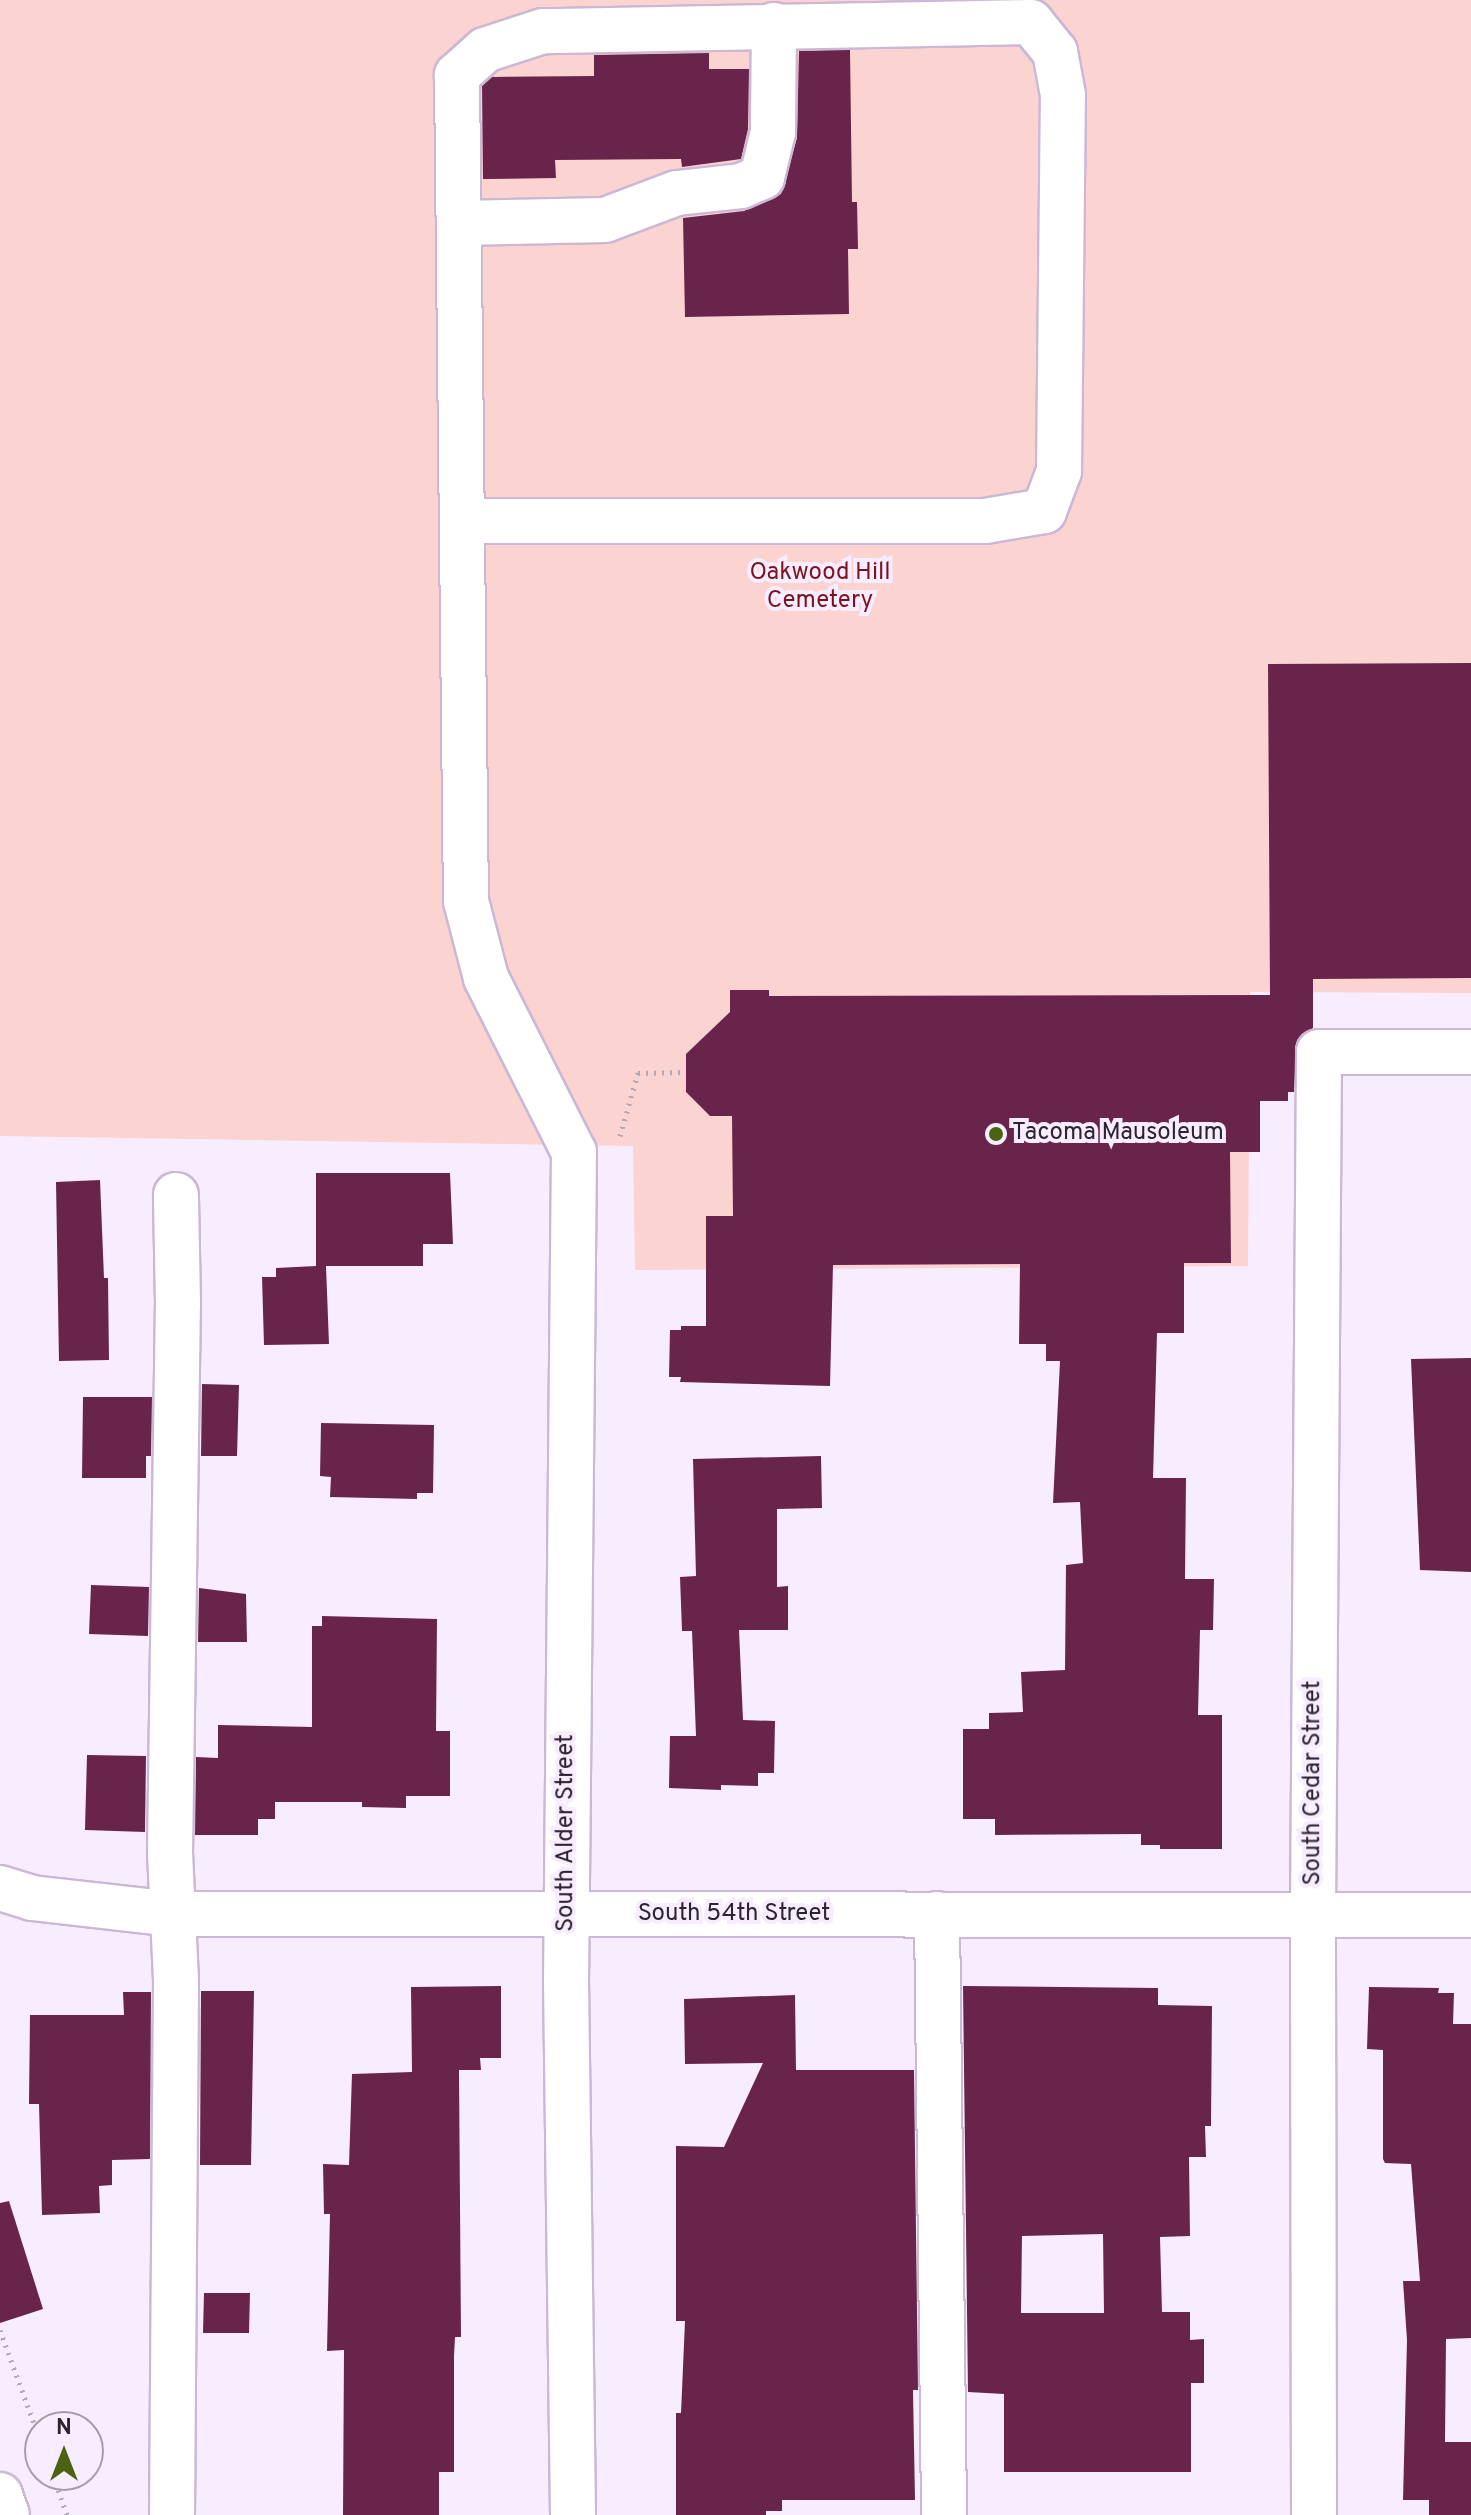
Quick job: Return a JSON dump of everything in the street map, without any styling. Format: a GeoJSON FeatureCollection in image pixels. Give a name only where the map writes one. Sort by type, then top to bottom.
{"type":"FeatureCollection","features":[{"type":"Feature","properties":{"kind":"street"},"geometry":{"type":"LineString","coordinates":[[1031,22],[1055,52],[1063,95],[1059,471],[1044,511],[985,521],[462,521],[457,75],[485,50],[543,31],[774,25],[1031,22]]}},
{"type":"Feature","properties":{"kind":"street"},"geometry":{"type":"LineString","coordinates":[[459,223],[605,220],[677,193],[741,186],[762,177],[773,132],[774,25]]}},
{"type":"Feature","properties":{"kind":"street","name":"South Alder Street"},"geometry":{"type":"LineString","coordinates":[[462,521],[466,901],[486,978],[574,1152],[567,1916],[573,2515]]}},
{"type":"Feature","properties":{"kind":"street","name":"South Cedar Street"},"geometry":{"type":"LineString","coordinates":[[1314,2515],[1313,1915],[1319,1052],[1471,1052]]}},
{"type":"Feature","properties":{"kind":"street"},"geometry":{"type":"LineString","coordinates":[[172,2515],[176,1980],[170,1852],[178,1303],[176,1195]]}},
{"type":"Feature","properties":{"kind":"street","name":"South 54th Street"},"geometry":{"type":"LineString","coordinates":[[0,1888],[32,1898],[172,1914],[1471,1915]]}},
{"type":"Feature","properties":{"kind":"street"},"geometry":{"type":"LineString","coordinates":[[937,1914],[944,2515]]}},
{"type":"Feature","properties":{"kind":"street"},"geometry":{"type":"LineString","coordinates":[[0,2495],[7,2515]]}},
{"type":"Feature","properties":{"kind":"path"},"geometry":{"type":"LineString","coordinates":[[618,1143],[638,1073],[686,1072]]}},
{"type":"Feature","properties":{"kind":"path"},"geometry":{"type":"LineString","coordinates":[[0,2330],[29,2411]]}},
{"type":"Feature","properties":{"kind":"path"},"geometry":{"type":"LineString","coordinates":[[59,2491],[67,2515]]}},
{"type":"Feature","properties":{"kind":"green space","name":"Oakwood Hill Cemetery"},"geometry":{"type":"Polygon","coordinates":[[[0,0],[1471,0],[1471,993],[1250,992],[1248,1266],[635,1270],[633,1146],[0,1136],[0,0]]]}},
{"type":"Feature","properties":{"kind":"building"},"geometry":{"type":"Polygon","coordinates":[[[850,50],[852,202],[857,202],[858,249],[848,249],[849,314],[685,317],[683,218],[744,211],[781,194],[797,138],[799,51],[850,50]]]}},
{"type":"Feature","properties":{"kind":"building"},"geometry":{"type":"Polygon","coordinates":[[[709,53],[709,69],[749,69],[748,129],[741,159],[682,167],[681,159],[555,160],[556,178],[483,179],[482,86],[492,77],[594,76],[594,55],[709,53]]]}},
{"type":"Feature","properties":{"kind":"building"},"geometry":{"type":"Polygon","coordinates":[[[1471,663],[1471,978],[1313,979],[1313,1028],[1297,1040],[1294,1092],[1288,1092],[1288,1101],[1260,1101],[1260,1152],[1230,1152],[1231,1263],[1184,1263],[1184,1333],[1157,1333],[1153,1478],[1186,1478],[1185,1579],[1214,1579],[1213,1630],[1200,1630],[1198,1715],[1222,1715],[1222,1849],[1160,1849],[1160,1845],[1141,1845],[1141,1834],[995,1835],[995,1819],[963,1819],[963,1729],[989,1729],[989,1713],[1023,1712],[1021,1672],[1065,1670],[1066,1565],[1083,1563],[1080,1502],[1053,1503],[1060,1361],[1046,1361],[1046,1344],[1019,1344],[1020,1264],[833,1265],[830,1386],[680,1382],[681,1377],[669,1377],[670,1330],[681,1330],[681,1326],[706,1326],[706,1216],[733,1216],[732,1116],[710,1116],[686,1092],[686,1054],[730,1012],[730,990],[769,990],[769,996],[1270,995],[1268,664],[1471,663]]]}},
{"type":"Feature","properties":{"kind":"building"},"geometry":{"type":"Polygon","coordinates":[[[316,1173],[450,1173],[453,1244],[423,1244],[423,1266],[326,1266],[329,1344],[264,1345],[262,1277],[276,1277],[276,1268],[316,1266],[316,1173]]]}},
{"type":"Feature","properties":{"kind":"building"},"geometry":{"type":"Polygon","coordinates":[[[100,1180],[104,1278],[108,1278],[109,1360],[59,1361],[56,1182],[100,1180]]]}},
{"type":"Feature","properties":{"kind":"building"},"geometry":{"type":"Polygon","coordinates":[[[1471,1358],[1471,1572],[1420,1570],[1411,1359],[1471,1358]]]}},
{"type":"Feature","properties":{"kind":"building"},"geometry":{"type":"Polygon","coordinates":[[[202,1384],[239,1385],[237,1456],[201,1456],[202,1384]]]}},
{"type":"Feature","properties":{"kind":"building"},"geometry":{"type":"Polygon","coordinates":[[[83,1397],[152,1397],[151,1456],[146,1456],[146,1478],[82,1478],[83,1397]]]}},
{"type":"Feature","properties":{"kind":"building"},"geometry":{"type":"Polygon","coordinates":[[[321,1423],[434,1425],[433,1493],[417,1493],[417,1499],[330,1497],[331,1477],[320,1476],[321,1423]]]}},
{"type":"Feature","properties":{"kind":"building"},"geometry":{"type":"Polygon","coordinates":[[[821,1456],[822,1508],[777,1509],[777,1587],[788,1586],[788,1630],[739,1630],[743,1720],[775,1721],[774,1773],[758,1773],[758,1786],[721,1785],[721,1790],[669,1788],[670,1736],[696,1736],[692,1631],[682,1631],[680,1577],[696,1576],[693,1459],[821,1456]]]}},
{"type":"Feature","properties":{"kind":"building"},"geometry":{"type":"Polygon","coordinates":[[[91,1585],[149,1587],[148,1636],[89,1634],[91,1585]]]}},
{"type":"Feature","properties":{"kind":"building"},"geometry":{"type":"Polygon","coordinates":[[[199,1588],[246,1594],[247,1642],[198,1642],[199,1588]]]}},
{"type":"Feature","properties":{"kind":"building"},"geometry":{"type":"Polygon","coordinates":[[[322,1616],[437,1619],[436,1731],[450,1731],[450,1796],[406,1796],[406,1808],[362,1807],[362,1802],[275,1802],[275,1819],[258,1819],[258,1835],[195,1835],[196,1757],[218,1758],[218,1725],[312,1727],[312,1626],[322,1626],[322,1616]]]}},
{"type":"Feature","properties":{"kind":"building"},"geometry":{"type":"Polygon","coordinates":[[[87,1755],[146,1756],[145,1832],[85,1830],[87,1755]]]}},
{"type":"Feature","properties":{"kind":"building"},"geometry":{"type":"Polygon","coordinates":[[[501,1986],[501,2058],[480,2058],[481,2070],[459,2070],[461,2337],[455,2337],[454,2356],[454,2472],[439,2472],[439,2515],[343,2515],[344,2350],[327,2351],[330,2214],[324,2214],[323,2164],[349,2165],[352,2074],[412,2072],[411,1987],[501,1986]]]}},
{"type":"Feature","properties":{"kind":"building"},"geometry":{"type":"Polygon","coordinates":[[[963,1986],[1158,1988],[1158,2005],[1212,2006],[1211,2126],[1205,2126],[1206,2157],[1189,2157],[1190,2236],[1160,2237],[1162,2312],[1190,2312],[1190,2340],[1204,2339],[1204,2383],[1191,2383],[1191,2472],[1004,2472],[1004,2394],[968,2392],[963,1986]],[[1103,2234],[1022,2236],[1021,2313],[1104,2313],[1103,2234]]]}},
{"type":"Feature","properties":{"kind":"building"},"geometry":{"type":"Polygon","coordinates":[[[1369,1987],[1439,1988],[1438,1993],[1454,1993],[1453,2024],[1471,2024],[1471,2338],[1446,2339],[1445,2442],[1471,2442],[1471,2515],[1429,2515],[1429,2500],[1403,2500],[1407,2340],[1403,2281],[1420,2281],[1411,2164],[1385,2163],[1383,2159],[1383,2050],[1367,2049],[1369,1987]]]}},
{"type":"Feature","properties":{"kind":"building"},"geometry":{"type":"Polygon","coordinates":[[[201,1991],[254,1991],[251,2165],[200,2165],[201,1991]]]}},
{"type":"Feature","properties":{"kind":"building"},"geometry":{"type":"Polygon","coordinates":[[[123,1992],[151,1992],[150,2159],[112,2160],[112,2185],[99,2186],[100,2213],[42,2215],[39,2104],[29,2104],[30,2015],[124,2015],[123,1992]]]}},
{"type":"Feature","properties":{"kind":"building"},"geometry":{"type":"Polygon","coordinates":[[[795,1995],[796,2070],[914,2070],[918,2390],[913,2390],[915,2500],[782,2500],[782,2511],[766,2511],[766,2515],[676,2515],[676,2413],[681,2413],[685,2321],[676,2321],[676,2146],[724,2147],[763,2063],[685,2064],[684,1999],[795,1995]]]}},
{"type":"Feature","properties":{"kind":"building"},"geometry":{"type":"Polygon","coordinates":[[[9,2201],[43,2309],[0,2323],[0,2203],[9,2201]]]}},
{"type":"Feature","properties":{"kind":"building"},"geometry":{"type":"Polygon","coordinates":[[[204,2293],[250,2293],[249,2333],[203,2333],[204,2293]]]}},
{"type":"Feature","properties":{"kind":"place","name":"Tacoma Mausoleum"},"geometry":{"type":"Point","coordinates":[996,1134]}}]}
